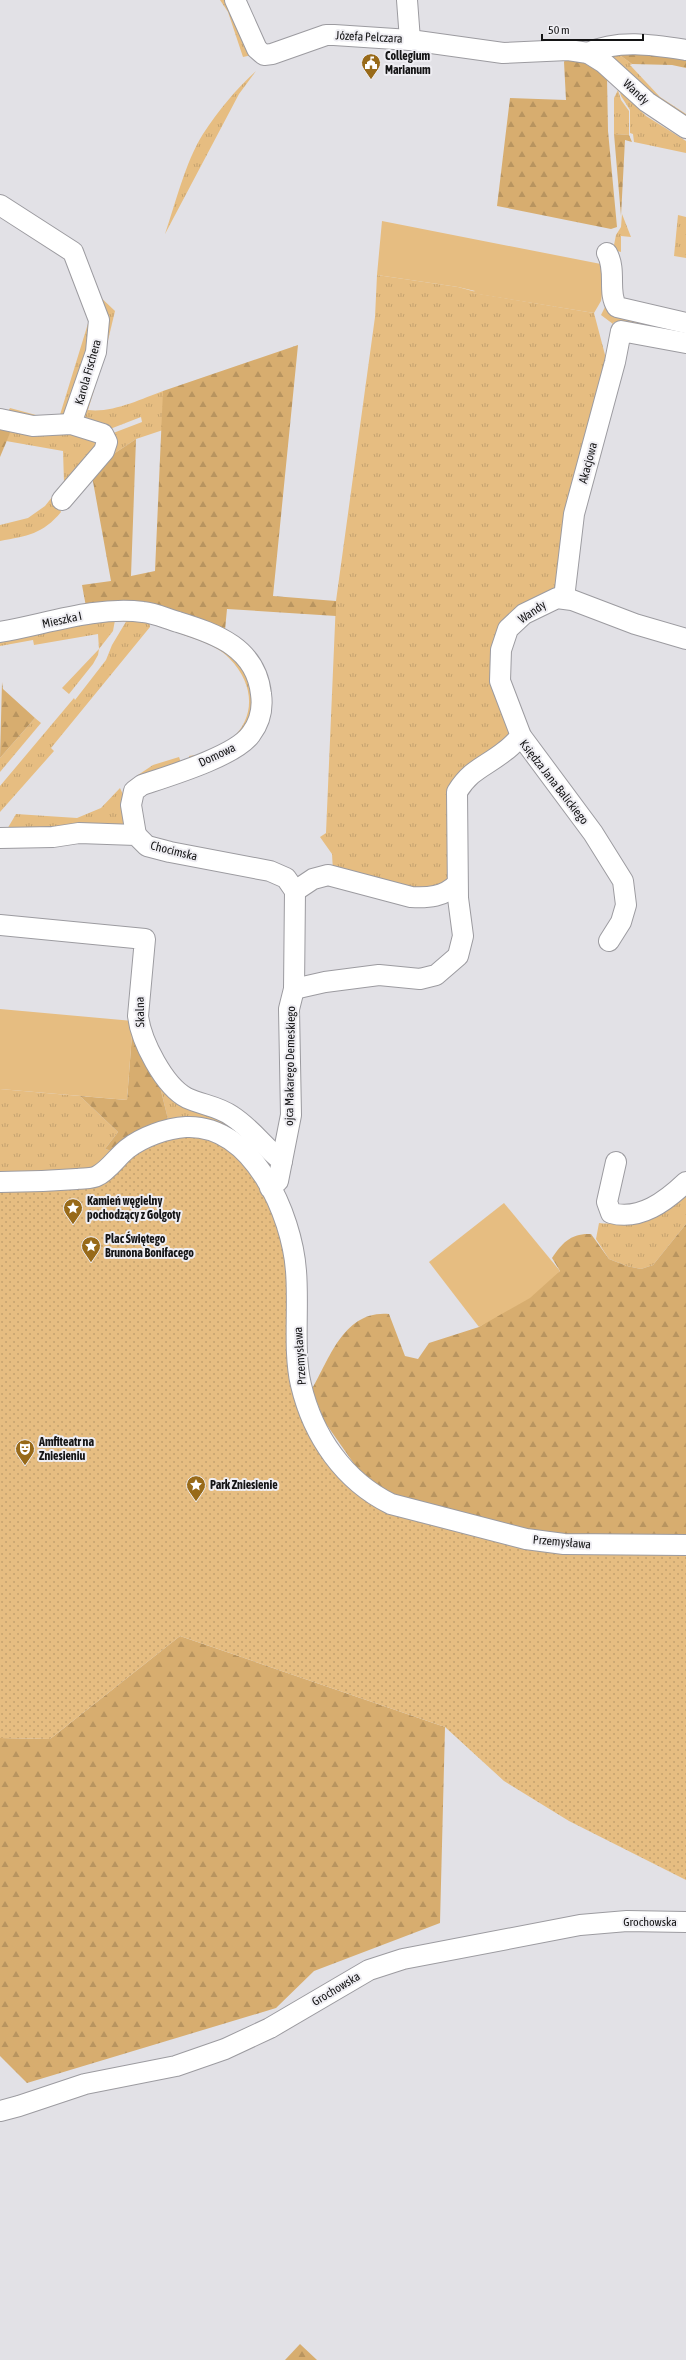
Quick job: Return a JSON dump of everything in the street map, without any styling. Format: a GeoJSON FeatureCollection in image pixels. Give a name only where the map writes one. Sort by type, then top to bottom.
{"type":"FeatureCollection","features":[{"type":"Feature","properties":{"kind":"street","name":"Józefa Pelczara"},"geometry":{"type":"LineString","coordinates":[[235,0],[256,49],[261,53],[272,54],[326,35],[410,40],[504,53],[568,50],[588,53]]}},
{"type":"Feature","properties":{"kind":"street"},"geometry":{"type":"LineString","coordinates":[[407,0],[410,40]]}},
{"type":"Feature","properties":{"kind":"street"},"geometry":{"type":"LineString","coordinates":[[588,53],[598,48],[635,44],[686,50]]}},
{"type":"Feature","properties":{"kind":"street","name":"Wandy"},"geometry":{"type":"LineString","coordinates":[[588,53],[604,63],[647,102],[686,128]]}},
{"type":"Feature","properties":{"kind":"street","name":"Karola Fischera"},"geometry":{"type":"LineString","coordinates":[[0,205],[73,252],[100,320],[96,352],[71,424]]}},
{"type":"Feature","properties":{"kind":"street"},"geometry":{"type":"LineString","coordinates":[[607,253],[613,267],[613,298],[617,307],[686,323]]}},
{"type":"Feature","properties":{"kind":"street","name":"Akacjowa"},"geometry":{"type":"LineString","coordinates":[[564,598],[574,514],[615,362],[621,331],[686,343]]}},
{"type":"Feature","properties":{"kind":"street"},"geometry":{"type":"LineString","coordinates":[[0,419],[33,426],[71,424],[103,434],[107,442],[104,451],[62,500]]}},
{"type":"Feature","properties":{"kind":"street"},"geometry":{"type":"LineString","coordinates":[[564,598],[635,624],[686,639]]}},
{"type":"Feature","properties":{"kind":"street","name":"Wandy"},"geometry":{"type":"LineString","coordinates":[[521,736],[500,681],[501,650],[508,629],[524,614],[549,600],[564,598]]}},
{"type":"Feature","properties":{"kind":"street","name":"Mieszka I"},"geometry":{"type":"LineString","coordinates":[[0,632],[106,611],[124,612]]}},
{"type":"Feature","properties":{"kind":"street","name":"Domowa"},"geometry":{"type":"LineString","coordinates":[[124,612],[144,612],[216,634],[232,644],[245,656],[254,670],[260,686],[262,706],[251,735],[239,745],[221,755],[142,785],[134,791],[131,805],[136,835]]}},
{"type":"Feature","properties":{"kind":"street","name":"Księdza Jana Balickiego"},"geometry":{"type":"LineString","coordinates":[[294,989],[325,982],[378,975],[420,979],[436,975],[458,956],[463,936],[457,884],[457,792],[465,778],[478,768],[505,752],[521,736],[593,833],[623,881],[626,904],[621,922],[609,941]]}},
{"type":"Feature","properties":{"kind":"street","name":"Chocimska"},"geometry":{"type":"LineString","coordinates":[[0,838],[53,838],[79,833],[136,835],[147,846],[170,852],[270,871],[286,878],[295,891]]}},
{"type":"Feature","properties":{"kind":"street"},"geometry":{"type":"LineString","coordinates":[[295,891],[313,880],[328,875],[411,897],[424,898],[440,895],[451,890],[457,884]]}},
{"type":"Feature","properties":{"kind":"street","name":"ojca Makarego Demeskiego"},"geometry":{"type":"LineString","coordinates":[[270,1188],[278,1181],[291,1115],[289,1009],[294,989],[295,891]]}},
{"type":"Feature","properties":{"kind":"street","name":"Skalna"},"geometry":{"type":"LineString","coordinates":[[0,925],[145,939],[138,1016],[139,1028],[142,1039],[167,1082],[187,1098],[209,1105],[234,1117],[282,1161]]}},
{"type":"Feature","properties":{"kind":"street","name":"Przemysława"},"geometry":{"type":"LineString","coordinates":[[0,1182],[46,1181],[97,1177],[127,1148],[145,1138],[165,1131],[186,1127],[204,1129],[221,1135],[238,1145],[253,1158],[270,1188],[287,1225],[296,1270],[300,1385],[314,1426],[325,1447],[371,1494],[391,1504],[526,1539],[564,1544],[686,1545]]}},
{"type":"Feature","properties":{"kind":"street"},"geometry":{"type":"LineString","coordinates":[[616,1162],[607,1202],[611,1214],[621,1216],[641,1212],[663,1203],[686,1182]]}},
{"type":"Feature","properties":{"kind":"street","name":"Grochowska"},"geometry":{"type":"LineString","coordinates":[[0,2111],[85,2084],[176,2066],[225,2049],[270,2028],[369,1970],[403,1959],[580,1924],[627,1921],[686,1922]]}},
{"type":"Feature","properties":{"kind":"green space"},"geometry":{"type":"Polygon","coordinates":[[[220,0],[225,0],[231,9],[252,55],[243,57],[228,12],[220,0]]]}},
{"type":"Feature","properties":{"kind":"green space"},"geometry":{"type":"Polygon","coordinates":[[[613,50],[632,64],[630,65],[660,97],[686,114],[686,118],[642,85],[613,57],[610,52],[613,50]]]}},
{"type":"Feature","properties":{"kind":"green space"},"geometry":{"type":"Polygon","coordinates":[[[613,50],[686,58],[686,68],[672,65],[632,64],[613,50]]]}},
{"type":"Feature","properties":{"kind":"green space"},"geometry":{"type":"Polygon","coordinates":[[[567,56],[576,58],[607,77],[608,131],[617,227],[611,229],[497,206],[510,98],[566,100],[564,62],[567,56]]]}},
{"type":"Feature","properties":{"kind":"green space"},"geometry":{"type":"Polygon","coordinates":[[[256,71],[239,94],[165,234],[181,183],[191,157],[203,134],[234,93],[256,71]]]}},
{"type":"Feature","properties":{"kind":"green space"},"geometry":{"type":"Polygon","coordinates":[[[619,89],[646,116],[686,141],[686,153],[634,142],[633,134],[630,133],[630,110],[621,96],[619,89]]]}},
{"type":"Feature","properties":{"kind":"green space"},"geometry":{"type":"Polygon","coordinates":[[[618,90],[621,100],[629,111],[629,135],[614,134],[614,98],[618,90]]]}},
{"type":"Feature","properties":{"kind":"green space"},"geometry":{"type":"Polygon","coordinates":[[[614,134],[629,135],[632,142],[625,140],[621,216],[614,134]]]}},
{"type":"Feature","properties":{"kind":"green space"},"geometry":{"type":"Polygon","coordinates":[[[622,214],[631,237],[621,236],[621,252],[613,250],[616,235],[621,227],[622,214]]]}},
{"type":"Feature","properties":{"kind":"green space"},"geometry":{"type":"Polygon","coordinates":[[[678,215],[686,217],[686,258],[674,256],[678,215]]]}},
{"type":"Feature","properties":{"kind":"green space"},"geometry":{"type":"Polygon","coordinates":[[[382,221],[606,265],[601,301],[594,313],[471,293],[475,291],[458,287],[377,275],[382,221]]]}},
{"type":"Feature","properties":{"kind":"green space"},"geometry":{"type":"Polygon","coordinates":[[[54,247],[67,254],[77,266],[51,249],[54,247]]]}},
{"type":"Feature","properties":{"kind":"green space"},"geometry":{"type":"Polygon","coordinates":[[[77,266],[95,323],[95,333],[74,405],[69,417],[49,423],[6,415],[10,408],[47,418],[59,418],[90,317],[71,277],[77,266]]]}},
{"type":"Feature","properties":{"kind":"green space"},"geometry":{"type":"Polygon","coordinates":[[[377,275],[458,287],[476,292],[473,293],[594,313],[609,370],[561,587],[506,625],[512,737],[461,776],[455,880],[432,894],[333,871],[332,854],[320,837],[326,833],[336,601],[375,317],[377,275]]]}},
{"type":"Feature","properties":{"kind":"green space"},"geometry":{"type":"Polygon","coordinates":[[[95,292],[115,311],[105,353],[95,292]]]}},
{"type":"Feature","properties":{"kind":"green space"},"geometry":{"type":"Polygon","coordinates":[[[609,299],[686,328],[686,335],[614,322],[613,324],[601,315],[609,299]]]}},
{"type":"Feature","properties":{"kind":"green space"},"geometry":{"type":"Polygon","coordinates":[[[298,345],[273,596],[336,601],[336,616],[227,609],[225,630],[87,612],[82,585],[111,581],[92,476],[106,459],[136,439],[131,576],[155,571],[163,391],[298,345]]]}},
{"type":"Feature","properties":{"kind":"green space"},"geometry":{"type":"Polygon","coordinates":[[[101,367],[88,410],[117,407],[163,391],[163,430],[136,439],[106,459],[108,435],[142,422],[141,417],[110,429],[81,422],[101,367]]]}},
{"type":"Feature","properties":{"kind":"green space"},"geometry":{"type":"Polygon","coordinates":[[[0,424],[13,426],[0,457],[0,424]]]}},
{"type":"Feature","properties":{"kind":"green space"},"geometry":{"type":"Polygon","coordinates":[[[13,426],[102,437],[57,500],[61,512],[41,530],[0,541],[0,525],[28,518],[45,506],[64,482],[63,451],[6,441],[13,426]]]}},
{"type":"Feature","properties":{"kind":"green space"},"geometry":{"type":"Polygon","coordinates":[[[108,615],[115,620],[113,631],[99,649],[98,634],[34,645],[33,640],[0,646],[0,637],[108,615]]]}},
{"type":"Feature","properties":{"kind":"green space"},"geometry":{"type":"Polygon","coordinates":[[[149,617],[150,627],[51,748],[54,751],[0,812],[0,786],[74,698],[75,700],[106,660],[112,645],[127,620],[149,617]]]}},
{"type":"Feature","properties":{"kind":"green space"},"geometry":{"type":"Polygon","coordinates":[[[172,623],[211,638],[237,654],[245,661],[251,670],[256,681],[258,692],[258,704],[255,715],[251,726],[245,735],[237,743],[227,749],[191,761],[189,756],[208,752],[224,744],[237,734],[245,721],[249,706],[248,690],[241,674],[229,658],[217,648],[171,630],[172,623]]]}},
{"type":"Feature","properties":{"kind":"green space"},"geometry":{"type":"Polygon","coordinates":[[[99,649],[98,655],[93,664],[69,694],[62,688],[99,649]]]}},
{"type":"Feature","properties":{"kind":"green space"},"geometry":{"type":"Polygon","coordinates":[[[2,682],[3,689],[35,718],[0,758],[2,682]]]}},
{"type":"Feature","properties":{"kind":"green space"},"geometry":{"type":"Polygon","coordinates":[[[35,718],[41,723],[0,772],[0,758],[35,718]]]}},
{"type":"Feature","properties":{"kind":"green space"},"geometry":{"type":"Polygon","coordinates":[[[179,757],[182,765],[143,782],[138,775],[153,765],[179,757]]]}},
{"type":"Feature","properties":{"kind":"green space"},"geometry":{"type":"Polygon","coordinates":[[[120,788],[128,805],[131,826],[6,831],[16,814],[77,818],[101,808],[120,788]]]}},
{"type":"Feature","properties":{"kind":"green space"},"geometry":{"type":"Polygon","coordinates":[[[0,1009],[133,1021],[127,1100],[0,1089],[0,1009]]]}},
{"type":"Feature","properties":{"kind":"green space"},"geometry":{"type":"Polygon","coordinates":[[[133,1021],[155,1067],[169,1123],[116,1152],[105,1149],[118,1132],[80,1096],[127,1100],[133,1021]]]}},
{"type":"Feature","properties":{"kind":"green space"},"geometry":{"type":"Polygon","coordinates":[[[155,1067],[256,1139],[276,1172],[169,1123],[155,1067]]]}},
{"type":"Feature","properties":{"kind":"green space"},"geometry":{"type":"Polygon","coordinates":[[[0,1089],[80,1096],[118,1132],[105,1149],[116,1152],[99,1165],[80,1171],[0,1176],[0,1089]]]}},
{"type":"Feature","properties":{"kind":"green space","name":"Park Zniesienie"},"geometry":{"type":"Polygon","coordinates":[[[165,1131],[238,1145],[287,1225],[305,1397],[371,1494],[488,1529],[686,1545],[686,1880],[569,1821],[504,1781],[445,1727],[180,1636],[50,1739],[0,1738],[0,1182],[97,1177],[165,1131]]]}},
{"type":"Feature","properties":{"kind":"green space"},"geometry":{"type":"Polygon","coordinates":[[[686,1190],[686,1224],[653,1265],[641,1269],[627,1266],[609,1259],[596,1239],[599,1223],[623,1222],[645,1215],[686,1190]]]}},
{"type":"Feature","properties":{"kind":"green space"},"geometry":{"type":"Polygon","coordinates":[[[504,1203],[560,1271],[530,1298],[479,1327],[429,1262],[504,1203]]]}},
{"type":"Feature","properties":{"kind":"green space"},"geometry":{"type":"Polygon","coordinates":[[[686,1224],[686,1537],[564,1537],[411,1503],[371,1488],[324,1421],[312,1389],[340,1338],[361,1320],[374,1315],[389,1314],[405,1356],[418,1359],[429,1343],[479,1327],[560,1271],[552,1258],[563,1244],[573,1237],[591,1234],[609,1259],[627,1266],[641,1269],[653,1265],[686,1224]]]}},
{"type":"Feature","properties":{"kind":"green space"},"geometry":{"type":"Polygon","coordinates":[[[180,1636],[445,1727],[440,1923],[314,1971],[276,2008],[27,2083],[0,2056],[0,1738],[50,1739],[180,1636]]]}},
{"type":"Feature","properties":{"kind":"green space"},"geometry":{"type":"Polygon","coordinates":[[[300,2344],[317,2360],[285,2360],[300,2344]]]}},
{"type":"Feature","properties":{"kind":"place","name":"Collegium Marianum"},"geometry":{"type":"Point","coordinates":[371,80]}},
{"type":"Feature","properties":{"kind":"place","name":"Kamień węgielny pochodzący z Golgoty"},"geometry":{"type":"Point","coordinates":[73,1225]}},
{"type":"Feature","properties":{"kind":"place","name":"Plac Świętego Brunona Bonifacego"},"geometry":{"type":"Point","coordinates":[91,1263]}},
{"type":"Feature","properties":{"kind":"place","name":"Amfiteatr na Zniesieniu"},"geometry":{"type":"Point","coordinates":[25,1466]}},
{"type":"Feature","properties":{"kind":"place","name":"Park Zniesienie"},"geometry":{"type":"Point","coordinates":[196,1502]}}]}
